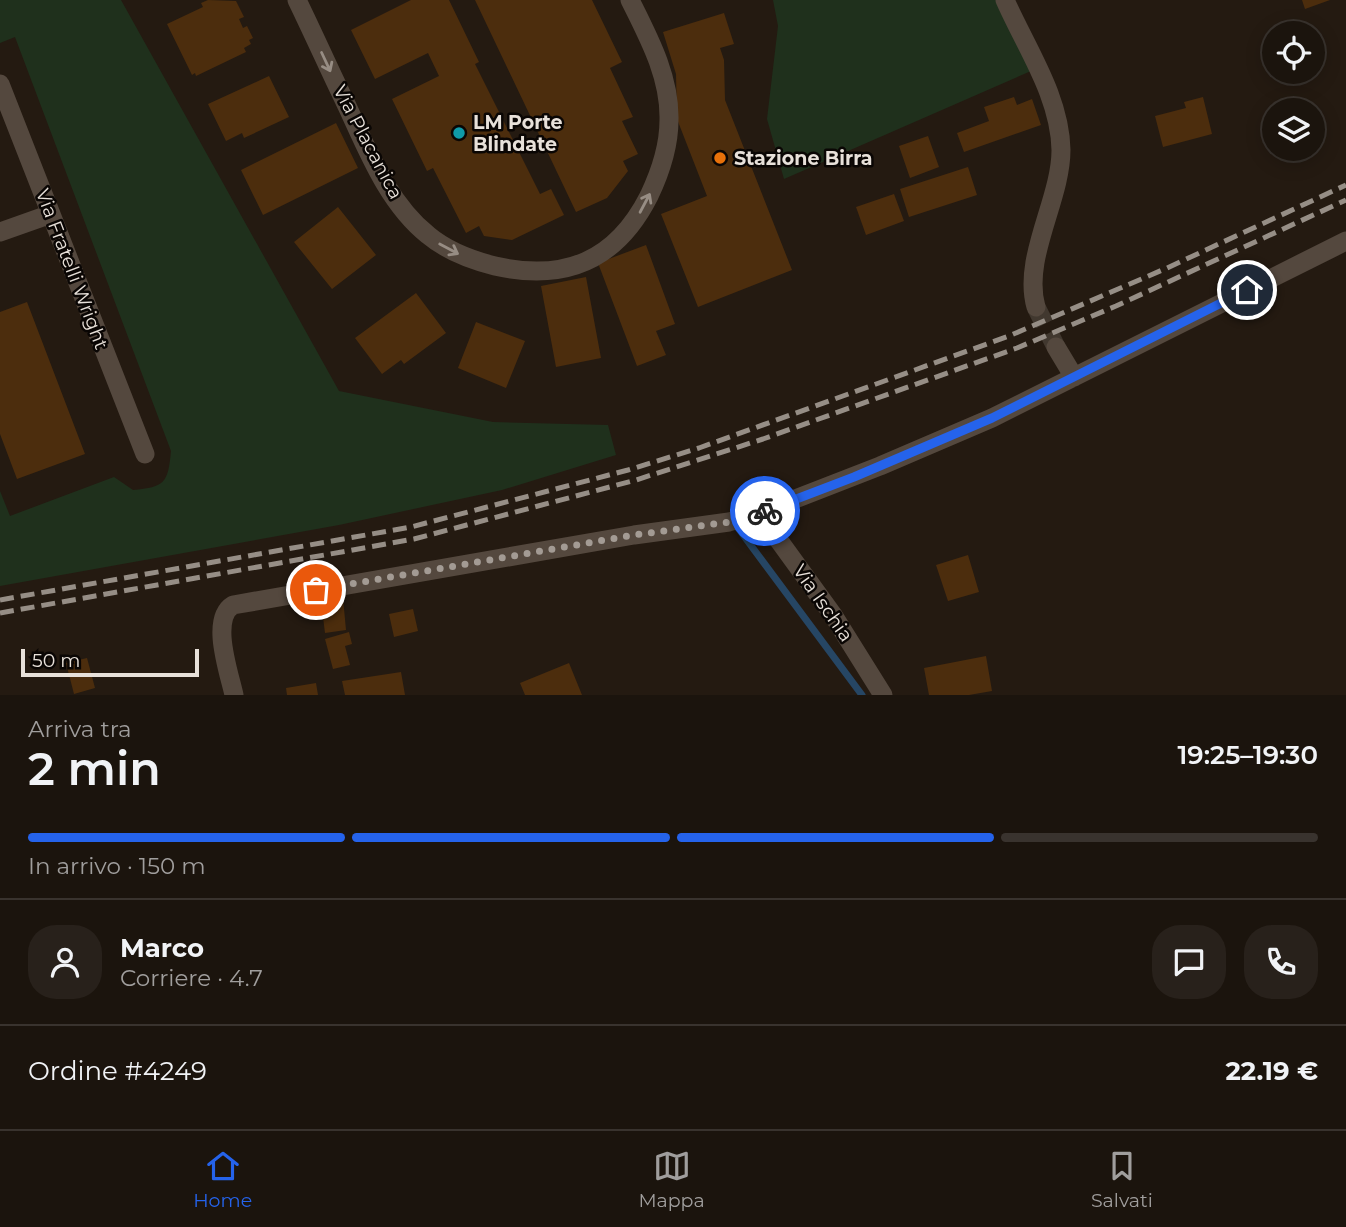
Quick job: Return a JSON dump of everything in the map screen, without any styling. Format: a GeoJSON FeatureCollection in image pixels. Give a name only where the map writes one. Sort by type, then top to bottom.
{"type":"FeatureCollection","features":[{"type":"Feature","properties":{"kind":"street","name":"Via Placanica"},"geometry":{"type":"LineString","coordinates":[[298,0],[376,168],[417,225],[440,244],[469,258],[508,269],[536,271],[579,265],[611,247],[632,225],[661,168],[669,132],[668,101],[657,56],[630,0]]}},
{"type":"Feature","properties":{"kind":"street"},"geometry":{"type":"LineString","coordinates":[[1005,0],[1050,96],[1061,148],[1057,179],[1034,273],[1033,291],[1037,307]]}},
{"type":"Feature","properties":{"kind":"street","name":"Via Fratelli Wright"},"geometry":{"type":"LineString","coordinates":[[0,84],[145,454]]}},
{"type":"Feature","properties":{"kind":"street"},"geometry":{"type":"LineString","coordinates":[[0,232],[51,214]]}},
{"type":"Feature","properties":{"kind":"street"},"geometry":{"type":"LineString","coordinates":[[234,695],[220,629],[224,613],[233,605],[634,535],[733,521],[759,513],[912,453],[992,418],[1346,241]]}},
{"type":"Feature","properties":{"kind":"street"},"geometry":{"type":"LineString","coordinates":[[1056,347],[1074,377]]}},
{"type":"Feature","properties":{"kind":"street","name":"Via Ischia"},"geometry":{"type":"LineString","coordinates":[[759,513],[833,615],[883,695]]}},
{"type":"Feature","properties":{"kind":"green space"},"geometry":{"type":"Polygon","coordinates":[[[0,0],[121,0],[339,391],[493,422],[608,425],[616,455],[502,490],[339,525],[0,586],[0,491],[10,516],[114,477],[133,490],[152,487],[166,477],[171,451],[15,37],[0,43],[0,0]]]}},
{"type":"Feature","properties":{"kind":"green space"},"geometry":{"type":"Polygon","coordinates":[[[773,0],[998,0],[1031,71],[784,179],[767,119],[778,26],[773,0]]]}},
{"type":"Feature","properties":{"kind":"building"},"geometry":{"type":"Polygon","coordinates":[[[208,0],[236,1],[244,17],[239,19],[243,28],[247,26],[253,38],[249,40],[251,44],[244,48],[246,52],[196,76],[195,73],[192,75],[167,24],[203,7],[201,3],[208,0]]]}},
{"type":"Feature","properties":{"kind":"building","name":"LM Porte Blindate"},"geometry":{"type":"Polygon","coordinates":[[[411,0],[449,0],[479,62],[475,64],[540,194],[551,189],[564,215],[512,240],[484,236],[479,226],[466,233],[433,168],[427,171],[392,99],[439,76],[428,53],[375,79],[351,30],[411,0]]]}},
{"type":"Feature","properties":{"kind":"building"},"geometry":{"type":"Polygon","coordinates":[[[475,0],[592,0],[622,62],[610,68],[633,117],[622,121],[638,154],[623,161],[628,171],[607,198],[576,212],[475,0]]]}},
{"type":"Feature","properties":{"kind":"building"},"geometry":{"type":"Polygon","coordinates":[[[1302,0],[1330,0],[1305,9],[1302,0]]]}},
{"type":"Feature","properties":{"kind":"building","name":"Stazione Birra"},"geometry":{"type":"Polygon","coordinates":[[[724,13],[734,44],[720,48],[724,60],[725,100],[792,270],[698,307],[661,214],[707,196],[677,119],[676,74],[663,32],[724,13]]]}},
{"type":"Feature","properties":{"kind":"building"},"geometry":{"type":"Polygon","coordinates":[[[269,76],[289,117],[244,138],[242,133],[226,141],[208,104],[269,76]]]}},
{"type":"Feature","properties":{"kind":"building"},"geometry":{"type":"Polygon","coordinates":[[[1014,97],[1017,105],[1032,99],[1041,125],[964,152],[957,133],[989,121],[984,107],[1014,97]]]}},
{"type":"Feature","properties":{"kind":"building"},"geometry":{"type":"Polygon","coordinates":[[[1203,97],[1212,134],[1163,147],[1155,116],[1186,108],[1184,102],[1203,97]]]}},
{"type":"Feature","properties":{"kind":"building"},"geometry":{"type":"Polygon","coordinates":[[[336,123],[358,168],[263,215],[241,170],[336,123]]]}},
{"type":"Feature","properties":{"kind":"building"},"geometry":{"type":"Polygon","coordinates":[[[928,136],[939,167],[910,178],[899,146],[928,136]]]}},
{"type":"Feature","properties":{"kind":"building"},"geometry":{"type":"Polygon","coordinates":[[[968,167],[977,195],[909,217],[900,189],[968,167]]]}},
{"type":"Feature","properties":{"kind":"building"},"geometry":{"type":"Polygon","coordinates":[[[894,194],[904,221],[866,235],[856,207],[894,194]]]}},
{"type":"Feature","properties":{"kind":"building"},"geometry":{"type":"Polygon","coordinates":[[[338,207],[376,255],[332,289],[294,242],[338,207]]]}},
{"type":"Feature","properties":{"kind":"building"},"geometry":{"type":"Polygon","coordinates":[[[646,245],[675,324],[656,331],[666,355],[637,366],[598,263],[646,245]]]}},
{"type":"Feature","properties":{"kind":"building"},"geometry":{"type":"Polygon","coordinates":[[[586,277],[601,358],[556,367],[541,286],[586,277]]]}},
{"type":"Feature","properties":{"kind":"building"},"geometry":{"type":"Polygon","coordinates":[[[416,293],[446,333],[404,364],[401,360],[382,374],[355,338],[416,293]]]}},
{"type":"Feature","properties":{"kind":"building"},"geometry":{"type":"Polygon","coordinates":[[[27,302],[85,454],[17,479],[0,434],[0,312],[27,302]]]}},
{"type":"Feature","properties":{"kind":"building"},"geometry":{"type":"Polygon","coordinates":[[[476,322],[525,341],[506,388],[458,368],[476,322]]]}},
{"type":"Feature","properties":{"kind":"building"},"geometry":{"type":"Polygon","coordinates":[[[968,555],[979,592],[948,601],[936,565],[968,555]]]}},
{"type":"Feature","properties":{"kind":"building"},"geometry":{"type":"Polygon","coordinates":[[[343,598],[346,630],[325,633],[321,601],[343,598]]]}},
{"type":"Feature","properties":{"kind":"building"},"geometry":{"type":"Polygon","coordinates":[[[413,609],[418,631],[394,637],[389,614],[413,609]]]}},
{"type":"Feature","properties":{"kind":"building"},"geometry":{"type":"Polygon","coordinates":[[[349,632],[352,644],[345,646],[350,665],[333,669],[325,639],[349,632]]]}},
{"type":"Feature","properties":{"kind":"building"},"geometry":{"type":"Polygon","coordinates":[[[986,656],[992,691],[969,695],[929,695],[924,668],[986,656]]]}},
{"type":"Feature","properties":{"kind":"building"},"geometry":{"type":"Polygon","coordinates":[[[87,658],[95,688],[74,694],[66,663],[87,658]]]}},
{"type":"Feature","properties":{"kind":"building"},"geometry":{"type":"Polygon","coordinates":[[[569,663],[582,695],[525,695],[520,683],[569,663]]]}},
{"type":"Feature","properties":{"kind":"building"},"geometry":{"type":"Polygon","coordinates":[[[401,672],[405,695],[345,695],[342,681],[401,672]]]}},
{"type":"Feature","properties":{"kind":"building"},"geometry":{"type":"Polygon","coordinates":[[[316,683],[318,695],[287,695],[286,688],[316,683]]]}},
{"type":"Feature","properties":{"kind":"waterway"},"geometry":{"type":"LineString","coordinates":[[735,524],[862,695]]}},
{"type":"Feature","properties":{"kind":"tunnel"},"geometry":{"type":"LineString","coordinates":[[1036,307],[1056,347]]}},
{"type":"Feature","properties":{"kind":"railway"},"geometry":{"type":"LineString","coordinates":[[0,600],[411,527],[628,470],[699,448],[1009,336],[1167,268],[1346,185]]}},
{"type":"Feature","properties":{"kind":"railway"},"geometry":{"type":"LineString","coordinates":[[0,613],[414,539],[636,480],[763,439],[1017,348],[1116,306],[1346,200]]}},
{"type":"Feature","properties":{"kind":"way so far"},"geometry":{"type":"LineString","coordinates":[[316,590],[634,535],[729,522],[765,511]]}},
{"type":"Feature","properties":{"kind":"place","name":"LM Porte Blindate"},"geometry":{"type":"Point","coordinates":[459,133]}},
{"type":"Feature","properties":{"kind":"place","name":"Stazione Birra"},"geometry":{"type":"Point","coordinates":[720,158]}},
{"type":"Feature","properties":{"kind":"route"},"geometry":{"type":"LineString","coordinates":[[765,511],[854,477],[992,418],[1247,290]]}}]}
